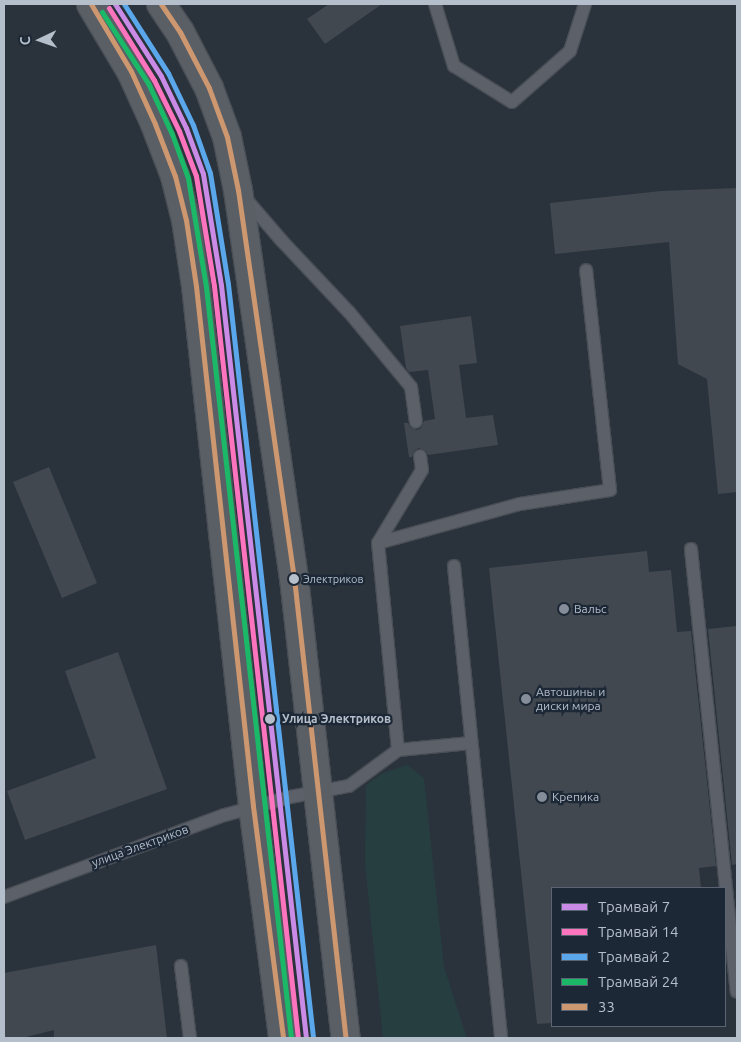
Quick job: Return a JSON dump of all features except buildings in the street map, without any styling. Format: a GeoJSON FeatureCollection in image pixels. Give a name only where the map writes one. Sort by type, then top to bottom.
{"type":"FeatureCollection","features":[{"type":"Feature","properties":{"kind":"main road"},"geometry":{"type":"LineString","coordinates":[[91,4],[132,71],[175,176],[186,220],[266,803],[284,1038]]}},
{"type":"Feature","properties":{"kind":"main road"},"geometry":{"type":"LineString","coordinates":[[161,4],[180,32],[209,88],[227,137],[238,190],[294,578],[346,1038]]}},
{"type":"Feature","properties":{"kind":"lane"},"geometry":{"type":"LineString","coordinates":[[435,4],[454,66],[512,102],[570,51],[585,4]]}},
{"type":"Feature","properties":{"kind":"lane"},"geometry":{"type":"LineString","coordinates":[[238,190],[282,241],[349,312],[411,387],[416,422]]}},
{"type":"Feature","properties":{"kind":"lane"},"geometry":{"type":"LineString","coordinates":[[378,543],[520,504],[610,490],[586,270]]}},
{"type":"Feature","properties":{"kind":"lane"},"geometry":{"type":"LineString","coordinates":[[420,456],[422,470],[378,543],[398,750],[471,743]]}},
{"type":"Feature","properties":{"kind":"lane"},"geometry":{"type":"LineString","coordinates":[[691,549],[737,992]]}},
{"type":"Feature","properties":{"kind":"lane"},"geometry":{"type":"LineString","coordinates":[[454,566],[501,1038]]}},
{"type":"Feature","properties":{"kind":"lane","name":"улица Электриков"},"geometry":{"type":"LineString","coordinates":[[4,896],[266,803],[350,786],[398,750]]}},
{"type":"Feature","properties":{"kind":"lane"},"geometry":{"type":"LineString","coordinates":[[181,966],[190,1038]]}},
{"type":"Feature","properties":{"kind":"green space"},"geometry":{"type":"Polygon","coordinates":[[[407,765],[424,778],[444,967],[467,1038],[383,1038],[365,864],[366,785],[383,773],[407,765]]]}},
{"type":"Feature","properties":{"kind":"tram line","name":"7"},"geometry":{"type":"LineString","coordinates":[[115,4],[161,76],[186,128],[203,174],[221,285],[306,1038]]}},
{"type":"Feature","properties":{"kind":"tram line","name":"2"},"geometry":{"type":"LineString","coordinates":[[124,4],[168,73],[193,125],[210,173],[228,284],[313,1037]]}},
{"type":"Feature","properties":{"kind":"tram line","name":"14"},"geometry":{"type":"LineString","coordinates":[[109,8],[154,80],[179,131],[196,176],[214,286],[298,1038]]}},
{"type":"Feature","properties":{"kind":"tram line","name":"24"},"geometry":{"type":"LineString","coordinates":[[102,12],[148,83],[172,134],[188,178],[206,287],[291,1038]]}},
{"type":"Feature","properties":{"kind":"transit line","name":"33"},"geometry":{"type":"LineString","coordinates":[[91,4],[131,71],[155,124],[175,176],[186,220],[196,286],[253,806],[283,1038]]}},
{"type":"Feature","properties":{"kind":"transit line","name":"33"},"geometry":{"type":"LineString","coordinates":[[161,4],[180,32],[209,88],[227,137],[238,190],[294,578],[346,1038]]}},
{"type":"Feature","properties":{"kind":"place","name":"Электриков"},"geometry":{"type":"Point","coordinates":[294,579]}},
{"type":"Feature","properties":{"kind":"place","name":"Вальс"},"geometry":{"type":"Point","coordinates":[564,609]}},
{"type":"Feature","properties":{"kind":"place","name":"Автошины и диски мира"},"geometry":{"type":"Point","coordinates":[526,699]}},
{"type":"Feature","properties":{"kind":"place","name":"Улица Электриков"},"geometry":{"type":"Point","coordinates":[270,719]}},
{"type":"Feature","properties":{"kind":"place","name":"Крепика"},"geometry":{"type":"Point","coordinates":[542,797]}}]}
